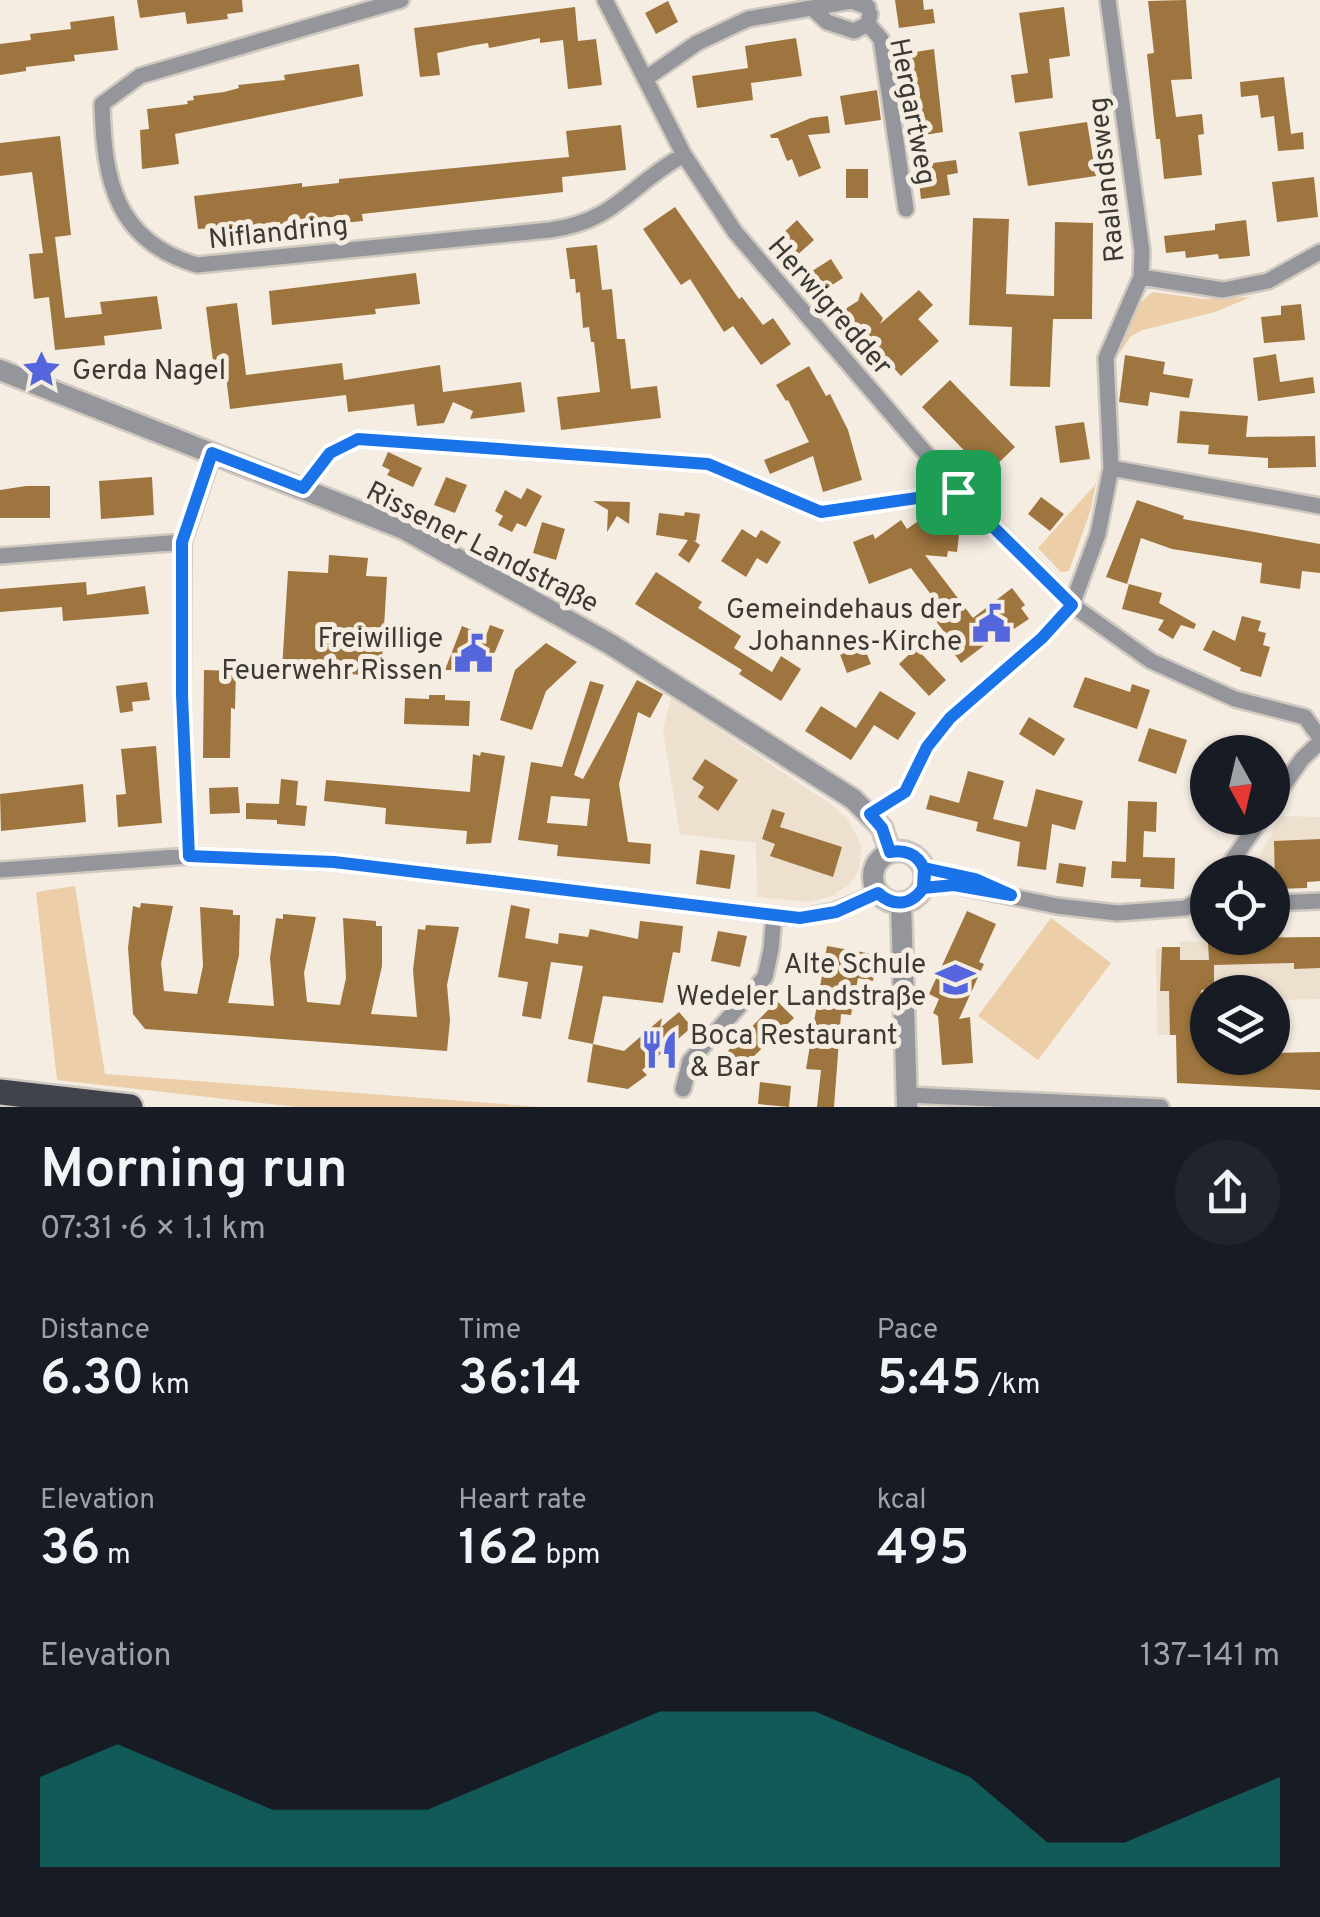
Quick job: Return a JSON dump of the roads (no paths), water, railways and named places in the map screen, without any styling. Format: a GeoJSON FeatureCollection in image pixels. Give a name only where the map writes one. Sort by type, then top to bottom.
{"type":"FeatureCollection","features":[{"type":"Feature","properties":{"kind":"highway"},"geometry":{"type":"LineString","coordinates":[[0,1092],[130,1107]]}},
{"type":"Feature","properties":{"kind":"street","name":"Niflandring"},"geometry":{"type":"LineString","coordinates":[[401,0],[140,76],[102,104],[103,148],[114,193],[130,224],[157,248],[197,265],[561,228],[591,222],[609,212],[660,168],[684,154]]}},
{"type":"Feature","properties":{"kind":"street","name":"Herwigredder"},"geometry":{"type":"LineString","coordinates":[[605,0],[684,154],[735,232],[958,492],[1072,605],[1151,661],[1235,699],[1305,717],[1320,740]]}},
{"type":"Feature","properties":{"kind":"street","name":"Hergartweg"},"geometry":{"type":"LineString","coordinates":[[645,79],[697,43],[748,19],[851,0],[869,10],[881,39],[906,209]]}},
{"type":"Feature","properties":{"kind":"street","name":"Raalandsweg"},"geometry":{"type":"LineString","coordinates":[[870,814],[905,792],[927,747],[950,718],[1042,638],[1072,605],[1098,534],[1111,468],[1106,358],[1141,276],[1142,250],[1108,0]]}},
{"type":"Feature","properties":{"kind":"street","name":"Hergartweg"},"geometry":{"type":"LineString","coordinates":[[812,8],[843,30],[862,30],[869,10]]}},
{"type":"Feature","properties":{"kind":"street"},"geometry":{"type":"LineString","coordinates":[[1141,276],[1223,290],[1268,280],[1320,252]]}},
{"type":"Feature","properties":{"kind":"street","name":"Rissener Landstraße"},"geometry":{"type":"LineString","coordinates":[[0,370],[404,529],[562,616],[824,780],[870,814],[882,828],[890,852]]}},
{"type":"Feature","properties":{"kind":"street"},"geometry":{"type":"LineString","coordinates":[[303,488],[330,453],[358,439],[708,464],[821,512],[958,492]]}},
{"type":"Feature","properties":{"kind":"street"},"geometry":{"type":"LineString","coordinates":[[189,856],[182,695],[182,542],[212,453]]}},
{"type":"Feature","properties":{"kind":"street"},"geometry":{"type":"LineString","coordinates":[[1111,468],[1320,506]]}},
{"type":"Feature","properties":{"kind":"street"},"geometry":{"type":"LineString","coordinates":[[0,556],[182,542]]}},
{"type":"Feature","properties":{"kind":"street"},"geometry":{"type":"LineString","coordinates":[[1290,776],[1320,740]]}},
{"type":"Feature","properties":{"kind":"street"},"geometry":{"type":"LineString","coordinates":[[899,850],[914,855],[924,878],[918,896],[901,904],[878,893],[872,874],[876,864],[899,850]]}},
{"type":"Feature","properties":{"kind":"street"},"geometry":{"type":"LineString","coordinates":[[0,870],[189,856],[334,862],[774,916],[811,917],[836,912],[878,893]]}},
{"type":"Feature","properties":{"kind":"street"},"geometry":{"type":"LineString","coordinates":[[924,878],[1057,906],[1117,914],[1190,905]]}},
{"type":"Feature","properties":{"kind":"street"},"geometry":{"type":"LineString","coordinates":[[1290,903],[1320,901]]}},
{"type":"Feature","properties":{"kind":"street"},"geometry":{"type":"LineString","coordinates":[[901,904],[908,1101],[1161,1107]]}},
{"type":"Feature","properties":{"kind":"street"},"geometry":{"type":"LineString","coordinates":[[683,1088],[690,1061],[764,978],[772,950],[774,916]]}},
{"type":"Feature","properties":{"kind":"place","name":"Gerda Nagel"},"geometry":{"type":"Point","coordinates":[42,369]}},
{"type":"Feature","properties":{"kind":"place","name":"Gemeindehaus der Johannes-Kirche"},"geometry":{"type":"Point","coordinates":[992,624]}},
{"type":"Feature","properties":{"kind":"place","name":"Freiwillige Feuerwehr Rissen"},"geometry":{"type":"Point","coordinates":[473,653]}},
{"type":"Feature","properties":{"kind":"place","name":"Alte Schule Wedeler Landstraße"},"geometry":{"type":"Point","coordinates":[956,979]}},
{"type":"Feature","properties":{"kind":"place","name":"Boca Restaurant & Bar"},"geometry":{"type":"Point","coordinates":[660,1050]}}]}
